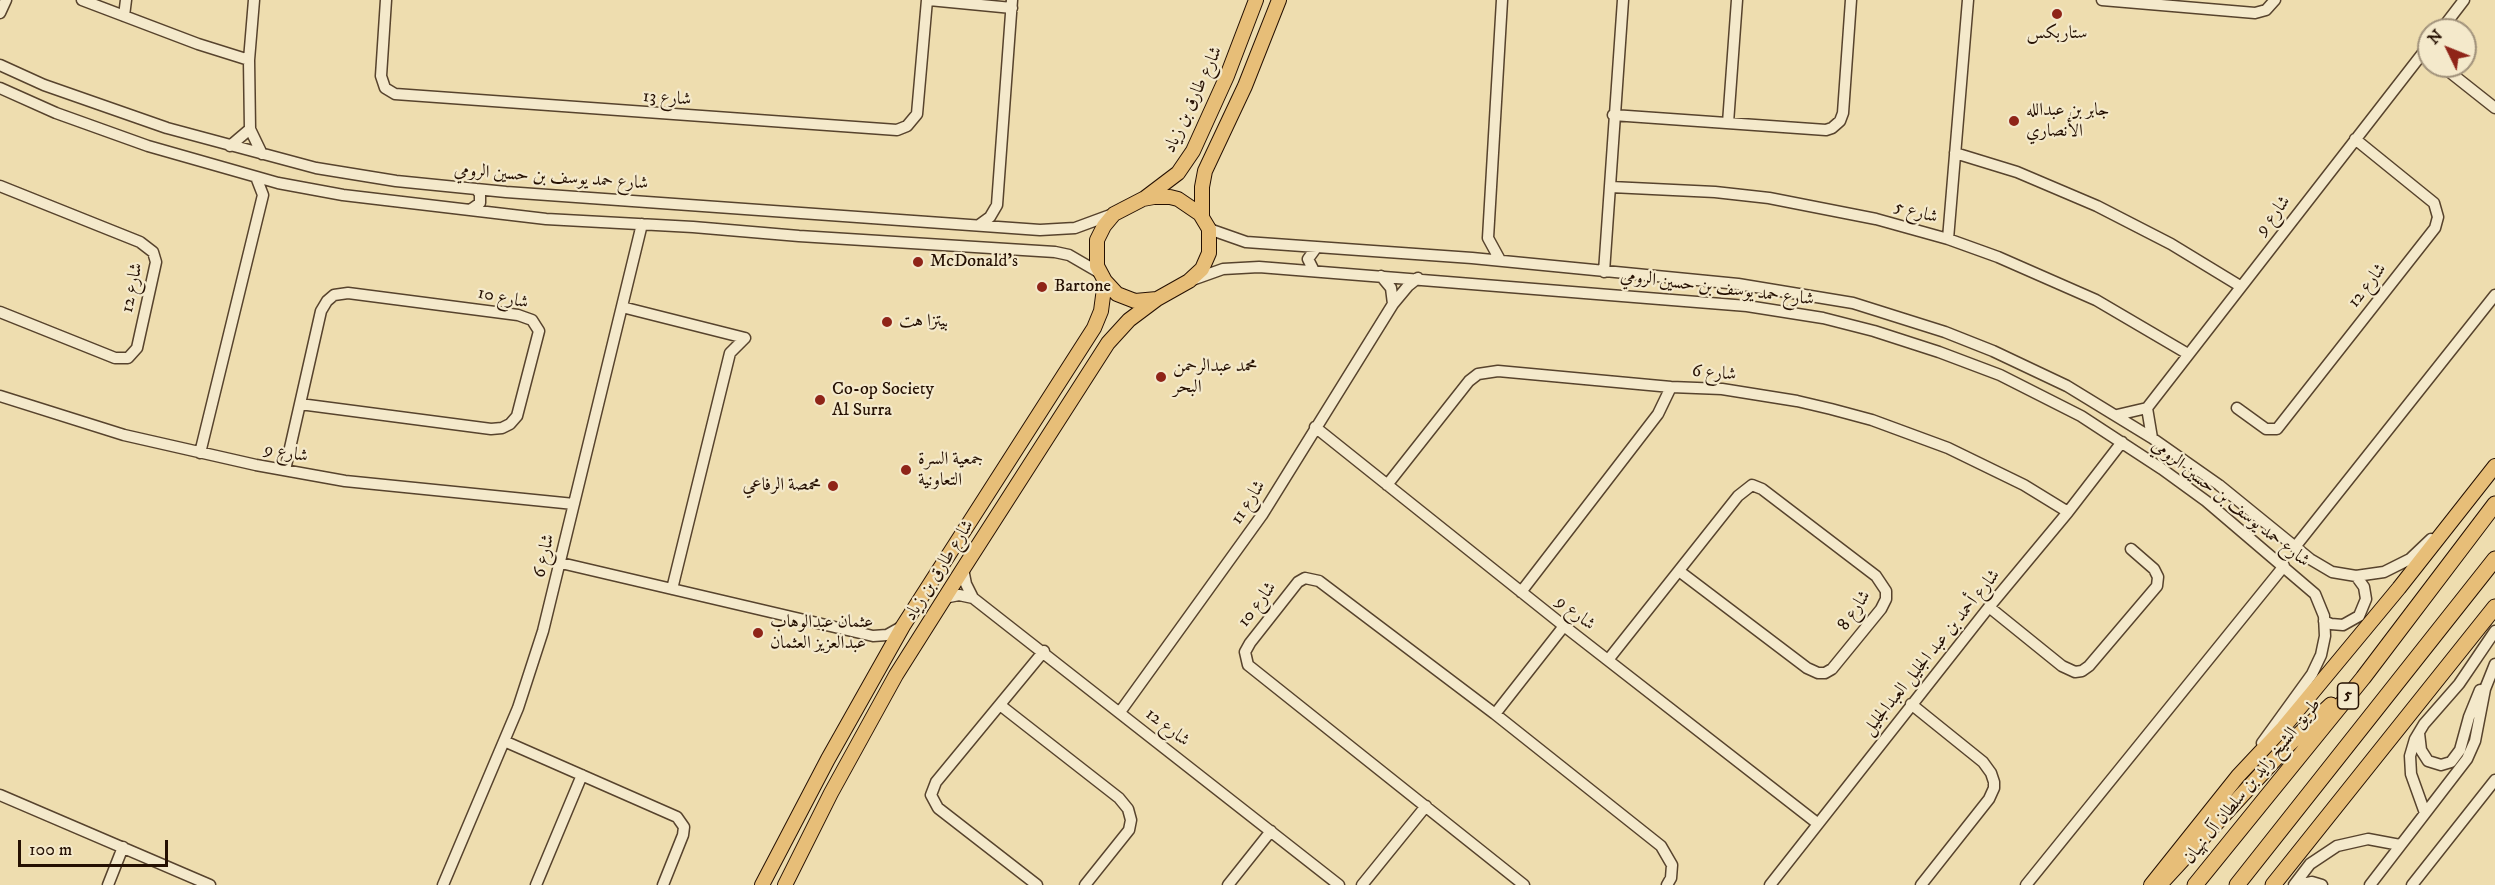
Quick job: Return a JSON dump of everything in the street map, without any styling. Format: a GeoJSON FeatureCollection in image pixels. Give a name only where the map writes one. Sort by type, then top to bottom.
{"type":"FeatureCollection","features":[{"type":"Feature","properties":{"kind":"highway","name":"طريق الشيخ زايد بن سلطان آل نهيان"},"geometry":{"type":"LineString","coordinates":[[2195,885],[2362,678],[2495,504]]}},
{"type":"Feature","properties":{"kind":"highway","name":"5"},"geometry":{"type":"LineString","coordinates":[[2237,885],[2495,559]]}},
{"type":"Feature","properties":{"kind":"highway"},"geometry":{"type":"LineString","coordinates":[[2273,885],[2495,607]]}},
{"type":"Feature","properties":{"kind":"highway"},"geometry":{"type":"LineString","coordinates":[[2159,885],[2288,745],[2362,678]]}},
{"type":"Feature","properties":{"kind":"main road","name":"شارع طارق بن زياد"},"geometry":{"type":"LineString","coordinates":[[1143,199],[1178,173],[1193,151],[1227,76],[1256,0]]}},
{"type":"Feature","properties":{"kind":"main road"},"geometry":{"type":"LineString","coordinates":[[1206,223],[1184,202],[1170,196],[1143,199],[1114,214],[1104,226],[1097,240],[1096,257],[1102,277],[1111,289],[1126,299],[1135,301],[1157,299],[1189,282],[1206,261],[1210,245],[1202,187],[1205,171],[1245,86],[1279,0]]}},
{"type":"Feature","properties":{"kind":"main road","name":"شارع طارق بن زياد"},"geometry":{"type":"LineString","coordinates":[[762,885],[801,808],[903,626],[1094,328],[1101,311],[1102,277]]}},
{"type":"Feature","properties":{"kind":"main road","name":"شارع طارق بن زياد"},"geometry":{"type":"LineString","coordinates":[[785,885],[819,816],[892,684],[963,568],[1108,343],[1129,320],[1157,299]]}},
{"type":"Feature","properties":{"kind":"main road"},"geometry":{"type":"LineString","coordinates":[[2151,885],[2238,776],[2318,687],[2413,572],[2495,466]]}},
{"type":"Feature","properties":{"kind":"main road"},"geometry":{"type":"LineString","coordinates":[[801,808],[805,805],[814,805],[819,816]]}},
{"type":"Feature","properties":{"kind":"street"},"geometry":{"type":"LineString","coordinates":[[0,13],[6,0]]}},
{"type":"Feature","properties":{"kind":"street"},"geometry":{"type":"LineString","coordinates":[[82,0],[249,60]]}},
{"type":"Feature","properties":{"kind":"street"},"geometry":{"type":"LineString","coordinates":[[124,16],[126,0]]}},
{"type":"Feature","properties":{"kind":"street"},"geometry":{"type":"LineString","coordinates":[[254,0],[249,60],[250,129],[262,154]]}},
{"type":"Feature","properties":{"kind":"street","name":"شارع 13"},"geometry":{"type":"LineString","coordinates":[[386,0],[381,76],[385,88],[395,94],[897,130],[908,126],[917,114],[928,0]]}},
{"type":"Feature","properties":{"kind":"street"},"geometry":{"type":"LineString","coordinates":[[928,0],[1012,4],[997,206],[990,217],[979,225]]}},
{"type":"Feature","properties":{"kind":"street"},"geometry":{"type":"LineString","coordinates":[[1500,260],[1488,238],[1502,0]]}},
{"type":"Feature","properties":{"kind":"street"},"geometry":{"type":"LineString","coordinates":[[1604,272],[1611,187],[1613,114],[1623,0]]}},
{"type":"Feature","properties":{"kind":"street"},"geometry":{"type":"LineString","coordinates":[[1728,123],[1737,0]]}},
{"type":"Feature","properties":{"kind":"street"},"geometry":{"type":"LineString","coordinates":[[1613,114],[1826,130],[1838,124],[1843,113],[1851,0]]}},
{"type":"Feature","properties":{"kind":"street"},"geometry":{"type":"LineString","coordinates":[[1948,239],[1968,0]]}},
{"type":"Feature","properties":{"kind":"street"},"geometry":{"type":"LineString","coordinates":[[2102,0],[2255,13],[2266,10],[2275,0]]}},
{"type":"Feature","properties":{"kind":"street"},"geometry":{"type":"LineString","coordinates":[[2450,18],[2464,0]]}},
{"type":"Feature","properties":{"kind":"street","name":"شارع 9"},"geometry":{"type":"LineString","coordinates":[[2147,408],[2355,139],[2417,63]]}},
{"type":"Feature","properties":{"kind":"street","name":"شارع حمد يوسف بن حسين الرومي"},"geometry":{"type":"LineString","coordinates":[[0,65],[95,104],[167,128],[230,146],[356,176],[506,192],[1012,228],[1064,230],[1114,214]]}},
{"type":"Feature","properties":{"kind":"street"},"geometry":{"type":"LineString","coordinates":[[2457,78],[2495,108]]}},
{"type":"Feature","properties":{"kind":"street","name":"شارع حمد يوسف بن حسين الرومي"},"geometry":{"type":"LineString","coordinates":[[0,88],[56,113],[148,146],[278,183],[343,195],[504,214],[1055,252],[1078,260],[1102,277]]}},
{"type":"Feature","properties":{"kind":"street"},"geometry":{"type":"LineString","coordinates":[[56,113],[63,112],[69,107],[70,99],[66,93]]}},
{"type":"Feature","properties":{"kind":"street"},"geometry":{"type":"LineString","coordinates":[[86,124],[81,118],[82,109],[88,104],[95,104]]}},
{"type":"Feature","properties":{"kind":"street"},"geometry":{"type":"LineString","coordinates":[[230,146],[250,129]]}},
{"type":"Feature","properties":{"kind":"street","name":"شارع 12"},"geometry":{"type":"LineString","coordinates":[[2237,408],[2266,429],[2277,429],[2435,228],[2438,217],[2434,203],[2355,139]]}},
{"type":"Feature","properties":{"kind":"street"},"geometry":{"type":"LineString","coordinates":[[1955,153],[2017,172],[2097,206],[2171,244],[2240,286]]}},
{"type":"Feature","properties":{"kind":"street"},"geometry":{"type":"LineString","coordinates":[[255,177],[263,195]]}},
{"type":"Feature","properties":{"kind":"street"},"geometry":{"type":"LineString","coordinates":[[200,453],[263,195],[278,183]]}},
{"type":"Feature","properties":{"kind":"street","name":"شارع 12"},"geometry":{"type":"LineString","coordinates":[[0,186],[140,242],[153,252],[156,262],[137,348],[128,358],[115,358],[0,312]]}},
{"type":"Feature","properties":{"kind":"street","name":"شارع 5"},"geometry":{"type":"LineString","coordinates":[[1611,187],[1715,192],[1769,198],[1876,219],[1948,239],[2018,265],[2086,296],[2188,354]]}},
{"type":"Feature","properties":{"kind":"street"},"geometry":{"type":"LineString","coordinates":[[470,210],[480,203],[480,194],[476,189]]}},
{"type":"Feature","properties":{"kind":"street"},"geometry":{"type":"LineString","coordinates":[[504,214],[497,210],[495,202],[498,195],[506,192]]}},
{"type":"Feature","properties":{"kind":"street"},"geometry":{"type":"LineString","coordinates":[[997,206],[1003,218],[1012,228]]}},
{"type":"Feature","properties":{"kind":"street","name":"شارع حمد يوسف بن حسين الرومي"},"geometry":{"type":"LineString","coordinates":[[1206,223],[1246,242],[1500,260],[1766,288],[1834,299],[1901,317],[1993,351],[2067,386],[2117,415],[2219,485],[2295,548],[2325,569],[2356,576],[2384,572],[2402,564],[2455,516]]}},
{"type":"Feature","properties":{"kind":"street","name":"شارع 6"},"geometry":{"type":"LineString","coordinates":[[444,885],[504,741],[534,659],[561,563],[642,224]]}},
{"type":"Feature","properties":{"kind":"street"},"geometry":{"type":"LineString","coordinates":[[1472,258],[1488,238]]}},
{"type":"Feature","properties":{"kind":"street"},"geometry":{"type":"LineString","coordinates":[[1314,271],[1308,259],[1316,248]]}},
{"type":"Feature","properties":{"kind":"street","name":"شارع حمد يوسف بن حسين الرومي"},"geometry":{"type":"LineString","coordinates":[[1189,282],[1215,271],[1259,267],[1747,306],[1815,316],[1894,337],[2000,375],[2058,403],[2122,442],[2206,501],[2312,591],[2320,603],[2324,621],[2324,646],[2317,665],[2238,776]]}},
{"type":"Feature","properties":{"kind":"street"},"geometry":{"type":"LineString","coordinates":[[1381,276],[1391,288],[1393,304]]}},
{"type":"Feature","properties":{"kind":"street","name":"شارع 11"},"geometry":{"type":"LineString","coordinates":[[1120,712],[1253,529],[1393,304],[1418,278]]}},
{"type":"Feature","properties":{"kind":"street","name":"شارع 10"},"geometry":{"type":"LineString","coordinates":[[285,470],[300,404],[322,308],[327,300],[338,294],[348,293],[518,315],[532,320],[539,331],[517,416],[510,424],[502,428],[491,429],[300,404]]}},
{"type":"Feature","properties":{"kind":"street"},"geometry":{"type":"LineString","coordinates":[[2295,548],[2495,295]]}},
{"type":"Feature","properties":{"kind":"street"},"geometry":{"type":"LineString","coordinates":[[622,307],[745,338],[730,353],[672,589]]}},
{"type":"Feature","properties":{"kind":"street"},"geometry":{"type":"LineString","coordinates":[[1868,330],[1876,321],[1875,309]]}},
{"type":"Feature","properties":{"kind":"street"},"geometry":{"type":"LineString","coordinates":[[1894,337],[1894,328],[1901,317]]}},
{"type":"Feature","properties":{"kind":"street","name":"شارع 6"},"geometry":{"type":"LineString","coordinates":[[1387,485],[1462,388],[1475,376],[1498,370],[1671,387],[1722,389],[1787,399],[1872,420],[1912,433],[1986,465],[2024,484],[2068,512]]}},
{"type":"Feature","properties":{"kind":"street"},"geometry":{"type":"LineString","coordinates":[[1521,592],[1658,414],[1671,387]]}},
{"type":"Feature","properties":{"kind":"street","name":"شارع 9"},"geometry":{"type":"LineString","coordinates":[[0,396],[95,427],[200,453],[285,470],[374,484],[574,504]]}},
{"type":"Feature","properties":{"kind":"street"},"geometry":{"type":"LineString","coordinates":[[2117,415],[2147,408],[2152,438]]}},
{"type":"Feature","properties":{"kind":"street","name":"شارع 9"},"geometry":{"type":"LineString","coordinates":[[1315,427],[1817,824]]}},
{"type":"Feature","properties":{"kind":"street","name":"شارع أحمد بن عبد الجليل العبدالجليل"},"geometry":{"type":"LineString","coordinates":[[1770,885],[1911,704],[2068,512],[2122,442]]}},
{"type":"Feature","properties":{"kind":"street","name":"شارع 8"},"geometry":{"type":"LineString","coordinates":[[1608,660],[1742,491],[1754,485],[1876,576],[1886,591],[1886,599],[1881,609],[1832,669],[1825,673],[1818,673],[1807,668],[1679,571]]}},
{"type":"Feature","properties":{"kind":"street"},"geometry":{"type":"LineString","coordinates":[[1989,607],[2062,666],[2075,672],[2082,671],[2089,666],[2157,586],[2158,577],[2154,569],[2131,549]]}},
{"type":"Feature","properties":{"kind":"street"},"geometry":{"type":"LineString","coordinates":[[561,563],[873,636],[887,635],[903,626]]}},
{"type":"Feature","properties":{"kind":"street"},"geometry":{"type":"LineString","coordinates":[[2026,885],[2284,566]]}},
{"type":"Feature","properties":{"kind":"street"},"geometry":{"type":"LineString","coordinates":[[963,568],[966,584],[973,598]]}},
{"type":"Feature","properties":{"kind":"street"},"geometry":{"type":"LineString","coordinates":[[2324,621],[2343,625],[2359,616],[2366,599],[2364,587],[2356,576]]}},
{"type":"Feature","properties":{"kind":"street","name":"شارع 10"},"geometry":{"type":"LineString","coordinates":[[1524,885],[1254,672],[1245,659],[1245,652],[1295,584],[1305,578],[1314,579],[1495,714],[1661,846],[1672,865],[1671,878],[1667,885]]}},
{"type":"Feature","properties":{"kind":"street"},"geometry":{"type":"LineString","coordinates":[[944,598],[959,595],[973,598]]}},
{"type":"Feature","properties":{"kind":"street","name":"شارع 12"},"geometry":{"type":"LineString","coordinates":[[973,598],[1044,651],[1340,885]]}},
{"type":"Feature","properties":{"kind":"street"},"geometry":{"type":"LineString","coordinates":[[1495,714],[1564,626]]}},
{"type":"Feature","properties":{"kind":"street"},"geometry":{"type":"LineString","coordinates":[[2425,813],[2413,782],[2410,765],[2412,747],[2419,731],[2459,684],[2495,632]]}},
{"type":"Feature","properties":{"kind":"street"},"geometry":{"type":"LineString","coordinates":[[1037,885],[938,808],[932,799],[933,786],[1044,651]]}},
{"type":"Feature","properties":{"kind":"street"},"geometry":{"type":"LineString","coordinates":[[2419,731],[2421,750],[2428,761],[2441,765],[2455,759],[2460,750],[2473,705],[2493,669]]}},
{"type":"Feature","properties":{"kind":"street"},"geometry":{"type":"LineString","coordinates":[[2370,885],[2462,767],[2472,750],[2481,705],[2493,669]]}},
{"type":"Feature","properties":{"kind":"street"},"geometry":{"type":"LineString","coordinates":[[1911,704],[1983,762],[1991,772],[1994,782],[1989,799],[1921,885]]}},
{"type":"Feature","properties":{"kind":"street"},"geometry":{"type":"LineString","coordinates":[[1000,705],[1119,798],[1128,809],[1131,820],[1129,830],[1085,885]]}},
{"type":"Feature","properties":{"kind":"street"},"geometry":{"type":"LineString","coordinates":[[504,741],[674,814],[682,823],[683,835],[663,885]]}},
{"type":"Feature","properties":{"kind":"street"},"geometry":{"type":"LineString","coordinates":[[536,885],[582,775]]}},
{"type":"Feature","properties":{"kind":"street"},"geometry":{"type":"LineString","coordinates":[[2412,885],[2495,780]]}},
{"type":"Feature","properties":{"kind":"street"},"geometry":{"type":"LineString","coordinates":[[0,795],[210,885]]}},
{"type":"Feature","properties":{"kind":"street"},"geometry":{"type":"LineString","coordinates":[[1362,885],[1426,806]]}},
{"type":"Feature","properties":{"kind":"street"},"geometry":{"type":"LineString","coordinates":[[1228,885],[1271,831]]}},
{"type":"Feature","properties":{"kind":"street"},"geometry":{"type":"LineString","coordinates":[[2296,885],[2318,857],[2337,846],[2368,839],[2400,845]]}},
{"type":"Feature","properties":{"kind":"street"},"geometry":{"type":"LineString","coordinates":[[108,885],[123,847]]}},
{"type":"Feature","properties":{"kind":"street"},"geometry":{"type":"LineString","coordinates":[[2296,885],[2312,882],[2322,885]]}},
{"type":"Feature","properties":{"kind":"place","name":"ستاربكس"},"geometry":{"type":"Point","coordinates":[2057,14]}},
{"type":"Feature","properties":{"kind":"place","name":"جابر بن عبدالله الأنصاري"},"geometry":{"type":"Point","coordinates":[2014,121]}},
{"type":"Feature","properties":{"kind":"place","name":"McDonald's"},"geometry":{"type":"Point","coordinates":[918,262]}},
{"type":"Feature","properties":{"kind":"place","name":"Bartone"},"geometry":{"type":"Point","coordinates":[1042,287]}},
{"type":"Feature","properties":{"kind":"place","name":"بيتزا هت"},"geometry":{"type":"Point","coordinates":[887,322]}},
{"type":"Feature","properties":{"kind":"place","name":"محمد عبدالرحمن البحر"},"geometry":{"type":"Point","coordinates":[1161,377]}},
{"type":"Feature","properties":{"kind":"place","name":"Co-op Society Al Surra"},"geometry":{"type":"Point","coordinates":[820,400]}},
{"type":"Feature","properties":{"kind":"place","name":"جمعية السرة التعاونية"},"geometry":{"type":"Point","coordinates":[906,470]}},
{"type":"Feature","properties":{"kind":"place","name":"محمصة الرفاعي"},"geometry":{"type":"Point","coordinates":[833,486]}},
{"type":"Feature","properties":{"kind":"place","name":"عثمان عبدالوهاب عبدالعزيز العثمان"},"geometry":{"type":"Point","coordinates":[758,633]}}]}
